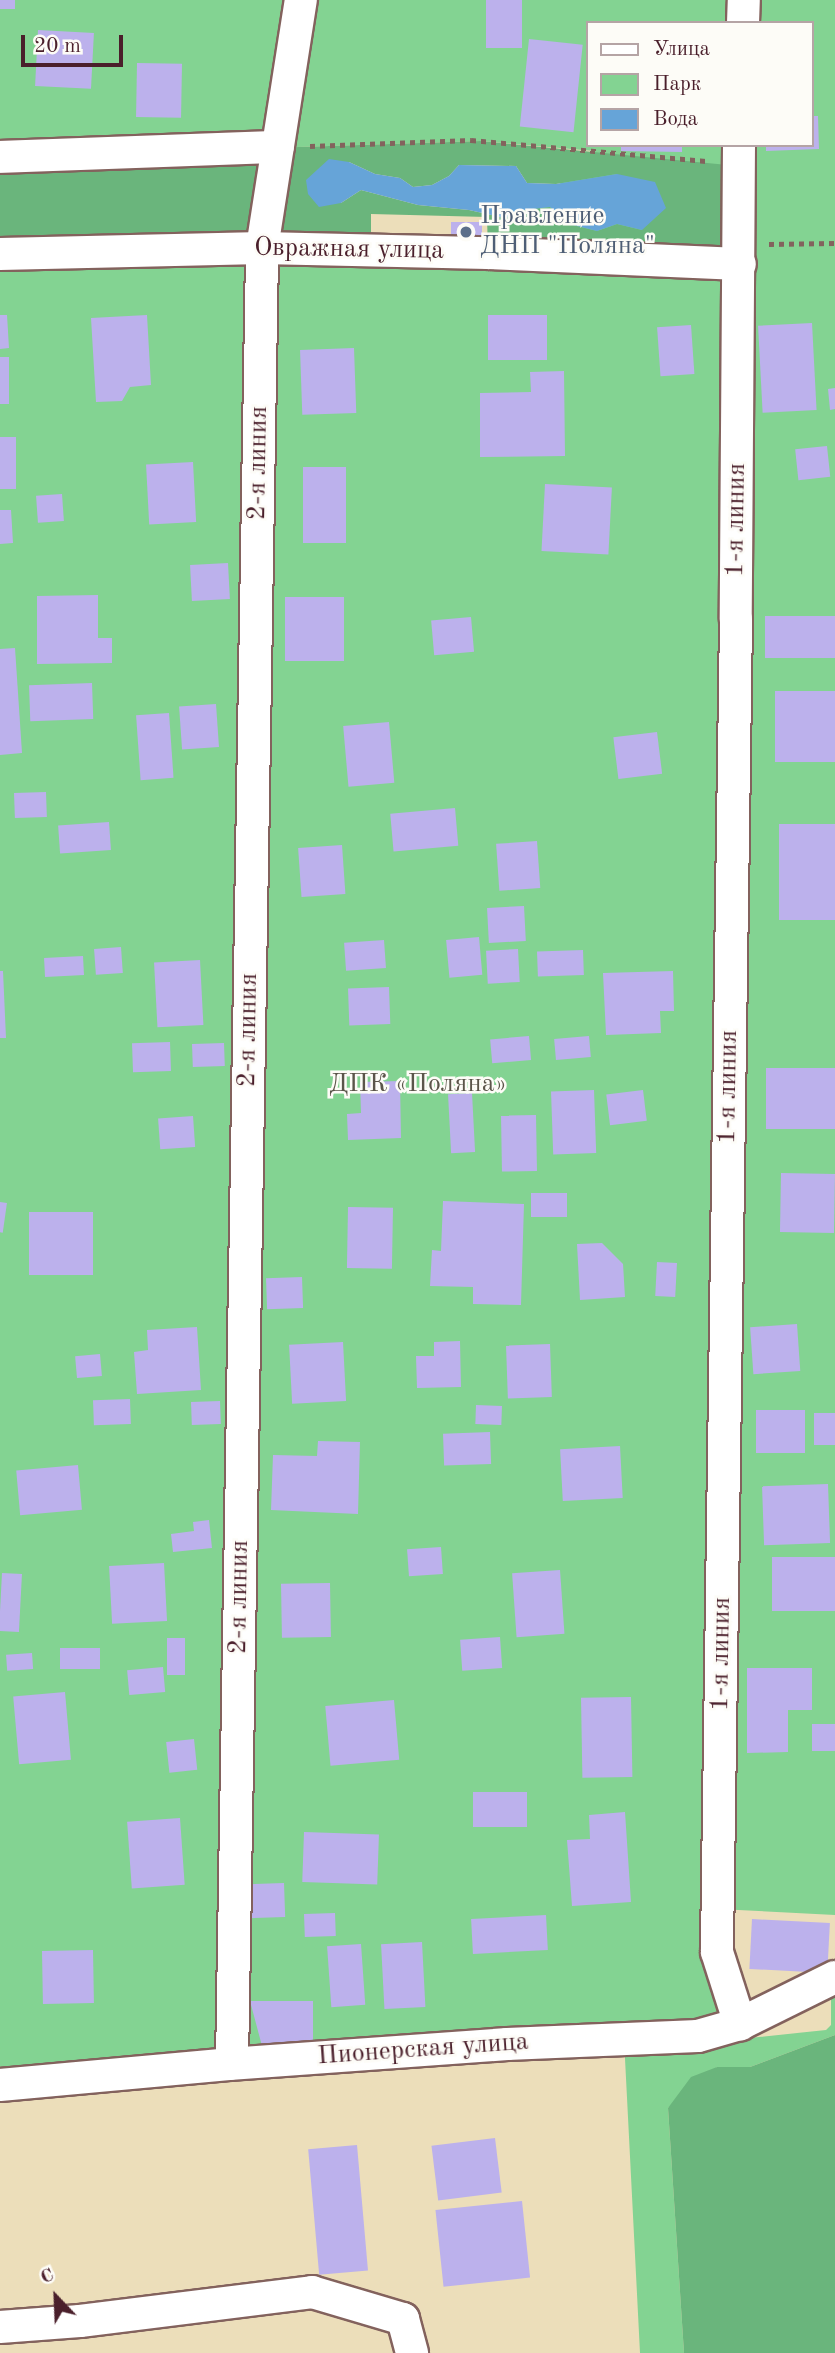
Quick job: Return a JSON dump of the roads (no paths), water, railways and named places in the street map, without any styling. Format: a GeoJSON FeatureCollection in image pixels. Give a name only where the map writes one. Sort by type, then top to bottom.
{"type":"FeatureCollection","features":[{"type":"Feature","properties":{"kind":"street","name":"2-я линия"},"geometry":{"type":"LineString","coordinates":[[232,2063],[262,248],[301,0]]}},
{"type":"Feature","properties":{"kind":"street"},"geometry":{"type":"LineString","coordinates":[[743,21],[744,0]]}},
{"type":"Feature","properties":{"kind":"street"},"geometry":{"type":"LineString","coordinates":[[0,157],[278,147]]}},
{"type":"Feature","properties":{"kind":"street","name":"1-я линия"},"geometry":{"type":"LineString","coordinates":[[739,155],[740,255],[717,1952],[740,2025]]}},
{"type":"Feature","properties":{"kind":"street","name":"Овражная улица"},"geometry":{"type":"LineString","coordinates":[[0,254],[262,248],[740,255]]}},
{"type":"Feature","properties":{"kind":"street","name":"Пионерская улица"},"geometry":{"type":"LineString","coordinates":[[0,2085],[232,2063],[508,2044],[698,2036],[740,2025],[835,1977]]}},
{"type":"Feature","properties":{"kind":"street"},"geometry":{"type":"LineString","coordinates":[[0,2327],[80,2321],[312,2292],[403,2319],[412,2353]]}},
{"type":"Feature","properties":{"kind":"water"},"geometry":{"type":"Polygon","coordinates":[[[329,159],[349,162],[375,174],[400,178],[413,187],[432,185],[449,176],[459,165],[516,166],[527,183],[556,184],[617,174],[655,182],[666,208],[642,230],[617,224],[597,231],[569,224],[550,207],[525,210],[505,218],[469,210],[418,205],[361,190],[341,203],[319,207],[308,194],[306,180],[329,159]]]}},
{"type":"Feature","properties":{"kind":"place","name":"Правление ДНП \"Поляна\""},"geometry":{"type":"Point","coordinates":[466,232]}},
{"type":"Feature","properties":{"kind":"park label","name":"ДПК «Поляна»"},"geometry":{"type":"Point","coordinates":[418,1085]}}]}
